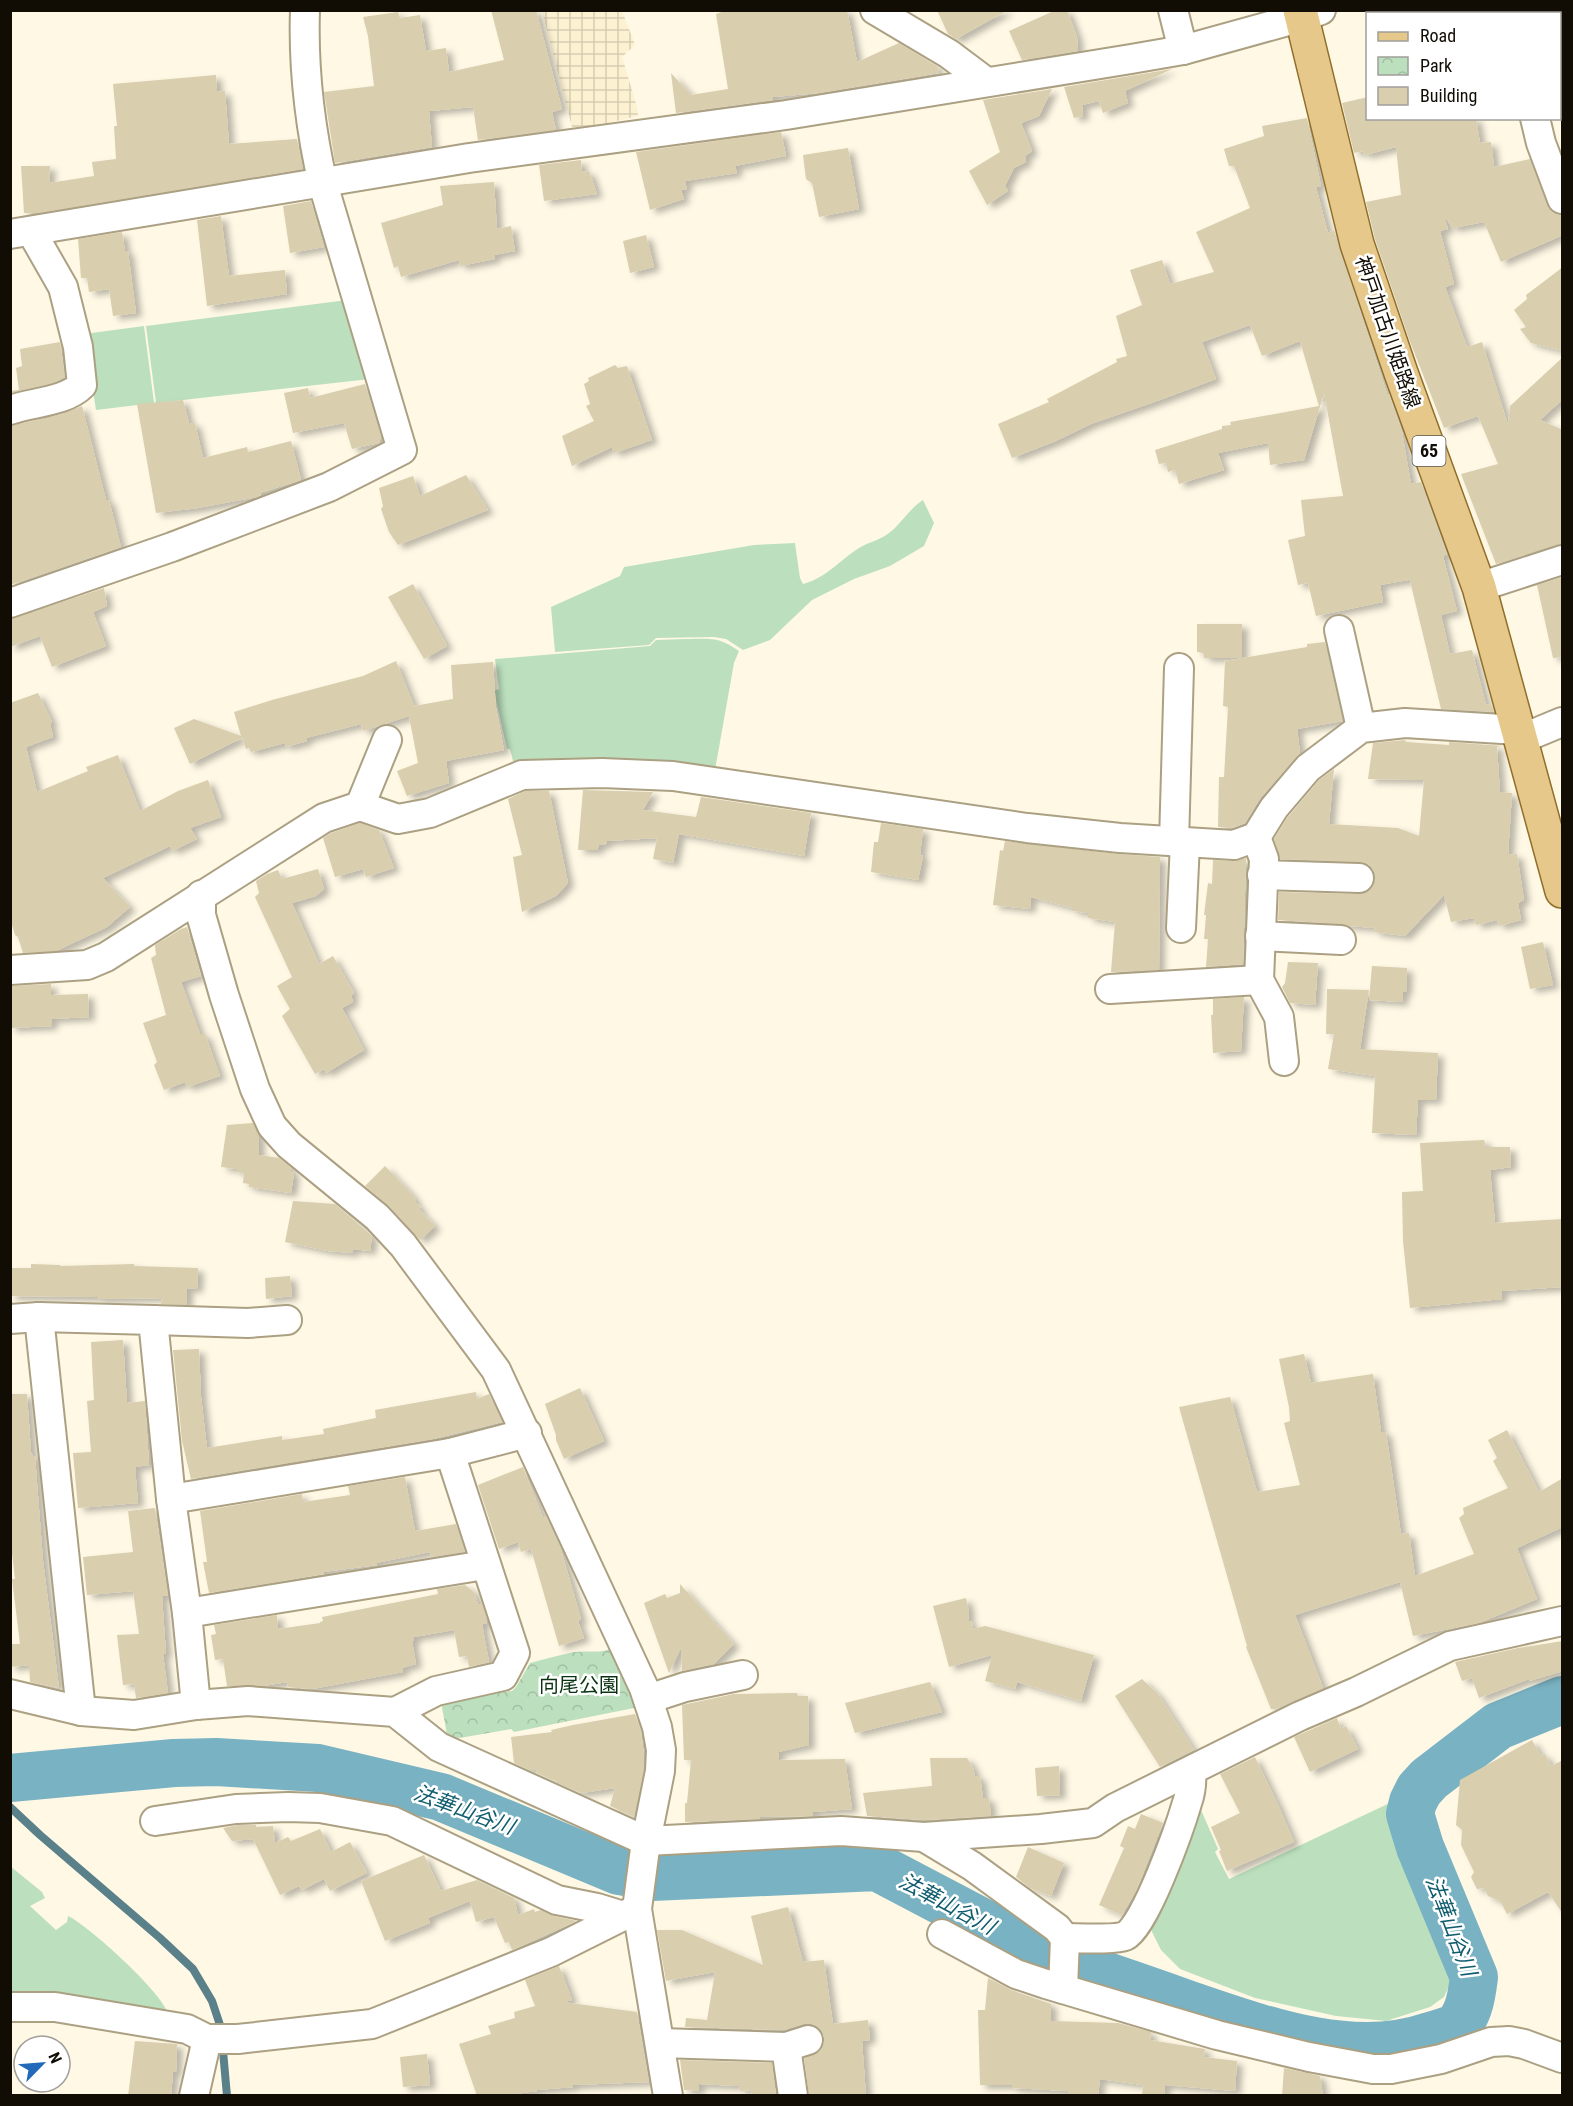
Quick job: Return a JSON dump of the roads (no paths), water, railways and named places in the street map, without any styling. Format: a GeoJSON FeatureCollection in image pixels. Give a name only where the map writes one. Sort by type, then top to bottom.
{"type":"FeatureCollection","features":[{"type":"Feature","properties":{"kind":"main road","name":"神戸加古川姫路線"},"geometry":{"type":"LineString","coordinates":[[1308,13],[1357,244],[1479,588],[1563,891]]}},
{"type":"Feature","properties":{"kind":"street"},"geometry":{"type":"LineString","coordinates":[[10,603],[172,547],[329,487],[402,450],[316,154],[303,50],[305,10]]}},
{"type":"Feature","properties":{"kind":"street"},"geometry":{"type":"LineString","coordinates":[[875,10],[949,54],[985,81]]}},
{"type":"Feature","properties":{"kind":"street"},"geometry":{"type":"LineString","coordinates":[[1173,10],[1183,50]]}},
{"type":"Feature","properties":{"kind":"street"},"geometry":{"type":"LineString","coordinates":[[10,410],[75,392],[81,385],[78,347],[63,286],[21,233],[469,158],[886,100],[985,81],[1183,50],[1308,13]]}},
{"type":"Feature","properties":{"kind":"street"},"geometry":{"type":"LineString","coordinates":[[1535,120],[1541,143],[1563,199]]}},
{"type":"Feature","properties":{"kind":"street"},"geometry":{"type":"LineString","coordinates":[[1479,588],[1563,560]]}},
{"type":"Feature","properties":{"kind":"street"},"geometry":{"type":"LineString","coordinates":[[1339,630],[1360,728]]}},
{"type":"Feature","properties":{"kind":"street"},"geometry":{"type":"LineString","coordinates":[[1179,668],[1181,928]]}},
{"type":"Feature","properties":{"kind":"street"},"geometry":{"type":"LineString","coordinates":[[12,967],[87,965],[106,957],[324,818],[360,806],[398,819],[430,813],[522,775],[602,773],[673,776],[1027,828],[1179,843],[1234,845],[1256,837],[1274,808],[1308,768],[1360,728],[1405,723],[1520,734],[1563,722]]}},
{"type":"Feature","properties":{"kind":"street"},"geometry":{"type":"LineString","coordinates":[[360,806],[387,740]]}},
{"type":"Feature","properties":{"kind":"street"},"geometry":{"type":"LineString","coordinates":[[1256,837],[1264,859],[1259,980],[1279,1017],[1284,1061]]}},
{"type":"Feature","properties":{"kind":"street"},"geometry":{"type":"LineString","coordinates":[[1262,875],[1359,878]]}},
{"type":"Feature","properties":{"kind":"street"},"geometry":{"type":"LineString","coordinates":[[201,895],[201,915],[224,995],[255,1089],[272,1126],[289,1145],[377,1217],[403,1245],[496,1370],[648,1699],[657,1727],[661,1750],[660,1771],[630,1912],[660,2043],[668,2096]]}},
{"type":"Feature","properties":{"kind":"street"},"geometry":{"type":"LineString","coordinates":[[1260,936],[1341,940]]}},
{"type":"Feature","properties":{"kind":"street"},"geometry":{"type":"LineString","coordinates":[[1110,989],[1259,980]]}},
{"type":"Feature","properties":{"kind":"street"},"geometry":{"type":"LineString","coordinates":[[10,1319],[39,1317],[248,1323],[287,1320]]}},
{"type":"Feature","properties":{"kind":"street"},"geometry":{"type":"LineString","coordinates":[[39,1317],[81,1711]]}},
{"type":"Feature","properties":{"kind":"street"},"geometry":{"type":"LineString","coordinates":[[153,1320],[171,1499],[187,1613],[196,1705]]}},
{"type":"Feature","properties":{"kind":"street"},"geometry":{"type":"LineString","coordinates":[[171,1499],[450,1453],[526,1433]]}},
{"type":"Feature","properties":{"kind":"street"},"geometry":{"type":"LineString","coordinates":[[10,1694],[81,1711],[134,1716],[196,1705],[248,1701],[395,1712],[436,1691],[503,1676],[514,1653],[450,1453]]}},
{"type":"Feature","properties":{"kind":"street"},"geometry":{"type":"LineString","coordinates":[[187,1613],[485,1565]]}},
{"type":"Feature","properties":{"kind":"street"},"geometry":{"type":"LineString","coordinates":[[395,1712],[439,1747],[646,1841],[841,1831],[924,1837],[1041,1829],[1093,1822],[1300,1716],[1356,1692],[1450,1646],[1563,1621]]}},
{"type":"Feature","properties":{"kind":"street"},"geometry":{"type":"LineString","coordinates":[[648,1699],[685,1687],[743,1674]]}},
{"type":"Feature","properties":{"kind":"street"},"geometry":{"type":"LineString","coordinates":[[1065,1938],[1125,1936],[1136,1926],[1147,1907],[1188,1803],[1192,1784],[1191,1771]]}},
{"type":"Feature","properties":{"kind":"street"},"geometry":{"type":"LineString","coordinates":[[155,1821],[236,1809],[288,1807],[320,1808],[392,1821],[557,1899],[597,1908],[630,1912]]}},
{"type":"Feature","properties":{"kind":"street"},"geometry":{"type":"LineString","coordinates":[[924,1837],[972,1866],[1057,1928],[1065,1938],[1063,1989]]}},
{"type":"Feature","properties":{"kind":"street"},"geometry":{"type":"LineString","coordinates":[[10,2007],[55,2007],[187,2029],[207,2039],[238,2039],[372,2024],[550,1952],[630,1912]]}},
{"type":"Feature","properties":{"kind":"street"},"geometry":{"type":"LineString","coordinates":[[942,1934],[1016,1974],[1217,2035],[1309,2057],[1373,2069],[1390,2069],[1423,2063],[1491,2042],[1509,2041],[1563,2058]]}},
{"type":"Feature","properties":{"kind":"street"},"geometry":{"type":"LineString","coordinates":[[194,2096],[207,2039]]}},
{"type":"Feature","properties":{"kind":"street"},"geometry":{"type":"LineString","coordinates":[[660,2043],[797,2043],[793,2096]]}},
{"type":"Feature","properties":{"kind":"waterway","name":"法華山谷川"},"geometry":{"type":"LineString","coordinates":[[10,1778],[174,1763],[216,1762],[318,1768],[441,1797],[619,1871],[652,1877],[877,1867],[1056,1961],[1278,2033],[1339,2045],[1370,2046],[1400,2043],[1453,2028],[1463,2019],[1471,1995],[1474,1977],[1420,1847],[1410,1814],[1419,1790],[1429,1779],[1498,1726],[1562,1700]]}},
{"type":"Feature","properties":{"kind":"waterway"},"geometry":{"type":"LineString","coordinates":[[10,1807],[193,1969],[212,2001],[221,2028],[227,2096]]}},
{"type":"Feature","properties":{"kind":"park label","name":"向尾公園"},"geometry":{"type":"Point","coordinates":[579,1685]}}]}
